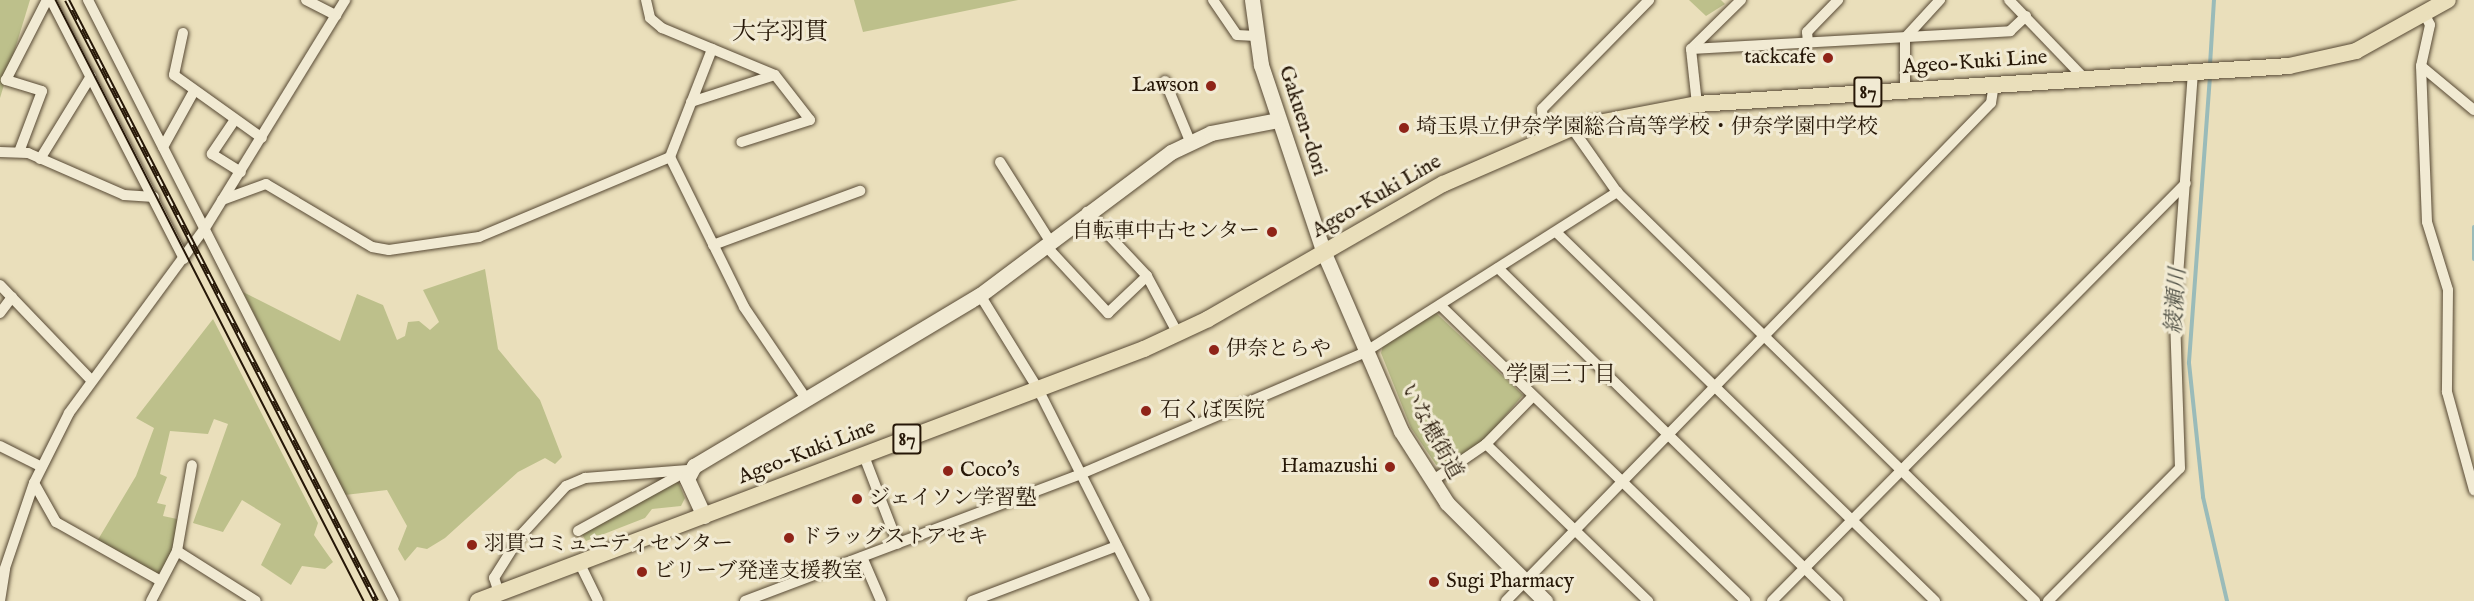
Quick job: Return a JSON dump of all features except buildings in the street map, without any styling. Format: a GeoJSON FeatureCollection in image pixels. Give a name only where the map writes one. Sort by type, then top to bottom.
{"type":"FeatureCollection","features":[{"type":"Feature","properties":{"kind":"main road","name":"Ageo-Kuki Line"},"geometry":{"type":"LineString","coordinates":[[478,601],[864,456],[1178,334],[1443,184],[1544,138],[1572,128],[1697,104],[2084,78],[2225,71],[2335,57],[2425,15],[2448,0]]}},
{"type":"Feature","properties":{"kind":"street"},"geometry":{"type":"LineString","coordinates":[[49,0],[154,197],[184,259]]}},
{"type":"Feature","properties":{"kind":"street"},"geometry":{"type":"LineString","coordinates":[[19,152],[42,91],[6,80],[49,0]]}},
{"type":"Feature","properties":{"kind":"street"},"geometry":{"type":"LineString","coordinates":[[88,0],[394,601]]}},
{"type":"Feature","properties":{"kind":"street"},"geometry":{"type":"LineString","coordinates":[[306,0],[336,15]]}},
{"type":"Feature","properties":{"kind":"street"},"geometry":{"type":"LineString","coordinates":[[4,600],[3,566],[40,466],[91,380],[184,259],[205,228],[345,0]]}},
{"type":"Feature","properties":{"kind":"street"},"geometry":{"type":"LineString","coordinates":[[646,0],[654,22],[775,75],[810,120],[741,142]]}},
{"type":"Feature","properties":{"kind":"street"},"geometry":{"type":"LineString","coordinates":[[1213,0],[1237,34],[1256,36]]}},
{"type":"Feature","properties":{"kind":"street","name":"Gakuen-dori"},"geometry":{"type":"LineString","coordinates":[[1252,0],[1256,36],[1278,120],[1324,253]]}},
{"type":"Feature","properties":{"kind":"street"},"geometry":{"type":"LineString","coordinates":[[1544,138],[1542,109],[1649,0]]}},
{"type":"Feature","properties":{"kind":"street"},"geometry":{"type":"LineString","coordinates":[[1808,43],[1807,32],[1838,0]]}},
{"type":"Feature","properties":{"kind":"street"},"geometry":{"type":"LineString","coordinates":[[1905,90],[1905,38],[1940,0]]}},
{"type":"Feature","properties":{"kind":"street"},"geometry":{"type":"LineString","coordinates":[[2009,0],[2084,78]]}},
{"type":"Feature","properties":{"kind":"street"},"geometry":{"type":"LineString","coordinates":[[1697,104],[1691,49],[1734,2]]}},
{"type":"Feature","properties":{"kind":"street"},"geometry":{"type":"LineString","coordinates":[[2425,15],[2430,25],[2421,66],[2427,222],[2448,290],[2447,392],[2474,490]]}},
{"type":"Feature","properties":{"kind":"street"},"geometry":{"type":"LineString","coordinates":[[1691,49],[2010,31],[2026,16]]}},
{"type":"Feature","properties":{"kind":"street"},"geometry":{"type":"LineString","coordinates":[[183,33],[174,75],[234,121],[262,138]]}},
{"type":"Feature","properties":{"kind":"street"},"geometry":{"type":"LineString","coordinates":[[222,200],[266,183],[372,247],[389,250],[479,237],[670,157],[712,49]]}},
{"type":"Feature","properties":{"kind":"street"},"geometry":{"type":"LineString","coordinates":[[2421,66],[2474,110]]}},
{"type":"Feature","properties":{"kind":"street"},"geometry":{"type":"LineString","coordinates":[[2048,601],[2180,468],[2175,317],[2194,73]]}},
{"type":"Feature","properties":{"kind":"street"},"geometry":{"type":"LineString","coordinates":[[691,102],[775,75]]}},
{"type":"Feature","properties":{"kind":"street"},"geometry":{"type":"LineString","coordinates":[[40,159],[90,76]]}},
{"type":"Feature","properties":{"kind":"street"},"geometry":{"type":"LineString","coordinates":[[1165,81],[1190,141]]}},
{"type":"Feature","properties":{"kind":"street"},"geometry":{"type":"LineString","coordinates":[[1506,601],[1991,103],[1994,85]]}},
{"type":"Feature","properties":{"kind":"street"},"geometry":{"type":"LineString","coordinates":[[163,147],[194,91]]}},
{"type":"Feature","properties":{"kind":"street"},"geometry":{"type":"LineString","coordinates":[[578,531],[688,470],[980,295],[1087,212],[1190,141],[1278,120]]}},
{"type":"Feature","properties":{"kind":"street"},"geometry":{"type":"LineString","coordinates":[[234,121],[212,154],[241,172]]}},
{"type":"Feature","properties":{"kind":"street"},"geometry":{"type":"LineString","coordinates":[[1572,128],[1617,192],[2035,601]]}},
{"type":"Feature","properties":{"kind":"street"},"geometry":{"type":"LineString","coordinates":[[0,152],[19,152],[40,159],[124,195],[154,197]]}},
{"type":"Feature","properties":{"kind":"street"},"geometry":{"type":"LineString","coordinates":[[670,157],[744,307],[807,400]]}},
{"type":"Feature","properties":{"kind":"street"},"geometry":{"type":"LineString","coordinates":[[1000,162],[1047,243],[1108,313],[1147,276]]}},
{"type":"Feature","properties":{"kind":"street"},"geometry":{"type":"LineString","coordinates":[[1772,601],[2186,183]]}},
{"type":"Feature","properties":{"kind":"street"},"geometry":{"type":"LineString","coordinates":[[713,245],[860,190]]}},
{"type":"Feature","properties":{"kind":"street"},"geometry":{"type":"LineString","coordinates":[[745,601],[1081,474],[1365,352],[1617,192]]}},
{"type":"Feature","properties":{"kind":"street"},"geometry":{"type":"LineString","coordinates":[[1087,212],[1147,276],[1178,334]]}},
{"type":"Feature","properties":{"kind":"street"},"geometry":{"type":"LineString","coordinates":[[1556,232],[1713,388],[1935,601]]}},
{"type":"Feature","properties":{"kind":"street","name":"いな穂街道"},"geometry":{"type":"LineString","coordinates":[[1324,253],[1365,352],[1431,481],[1545,601]]}},
{"type":"Feature","properties":{"kind":"street"},"geometry":{"type":"LineString","coordinates":[[1498,268],[1838,601]]}},
{"type":"Feature","properties":{"kind":"street"},"geometry":{"type":"LineString","coordinates":[[0,285],[91,380]]}},
{"type":"Feature","properties":{"kind":"street"},"geometry":{"type":"LineString","coordinates":[[980,295],[1038,389],[1145,601]]}},
{"type":"Feature","properties":{"kind":"street"},"geometry":{"type":"LineString","coordinates":[[0,313],[12,297]]}},
{"type":"Feature","properties":{"kind":"street"},"geometry":{"type":"LineString","coordinates":[[1440,305],[1745,601]]}},
{"type":"Feature","properties":{"kind":"street"},"geometry":{"type":"LineString","coordinates":[[1431,481],[1486,444],[1533,396]]}},
{"type":"Feature","properties":{"kind":"street"},"geometry":{"type":"LineString","coordinates":[[1486,444],[1648,601]]}},
{"type":"Feature","properties":{"kind":"street"},"geometry":{"type":"LineString","coordinates":[[0,446],[40,466]]}},
{"type":"Feature","properties":{"kind":"street"},"geometry":{"type":"LineString","coordinates":[[864,456],[898,544]]}},
{"type":"Feature","properties":{"kind":"street"},"geometry":{"type":"LineString","coordinates":[[151,601],[159,580],[177,551],[192,465]]}},
{"type":"Feature","properties":{"kind":"street"},"geometry":{"type":"LineString","coordinates":[[688,470],[687,479],[704,516]]}},
{"type":"Feature","properties":{"kind":"street"},"geometry":{"type":"LineString","coordinates":[[499,592],[494,578],[510,552],[566,486],[585,478],[688,470]]}},
{"type":"Feature","properties":{"kind":"street"},"geometry":{"type":"LineString","coordinates":[[34,483],[56,522],[159,580]]}},
{"type":"Feature","properties":{"kind":"street"},"geometry":{"type":"LineString","coordinates":[[972,601],[1117,546]]}},
{"type":"Feature","properties":{"kind":"street"},"geometry":{"type":"LineString","coordinates":[[177,551],[256,601]]}},
{"type":"Feature","properties":{"kind":"street"},"geometry":{"type":"LineString","coordinates":[[862,557],[881,601]]}},
{"type":"Feature","properties":{"kind":"street"},"geometry":{"type":"LineString","coordinates":[[579,562],[598,601]]}},
{"type":"Feature","properties":{"kind":"green space"},"geometry":{"type":"Polygon","coordinates":[[[0,0],[30,0],[0,98],[0,0]]]}},
{"type":"Feature","properties":{"kind":"green space"},"geometry":{"type":"Polygon","coordinates":[[[854,0],[1018,0],[863,32],[854,0]]]}},
{"type":"Feature","properties":{"kind":"green space"},"geometry":{"type":"Polygon","coordinates":[[[1689,0],[1721,0],[1725,4],[1706,16],[1689,0]]]}},
{"type":"Feature","properties":{"kind":"green space"},"geometry":{"type":"Polygon","coordinates":[[[485,269],[498,349],[540,400],[562,457],[555,464],[545,458],[518,472],[445,538],[427,549],[417,547],[405,561],[398,549],[407,526],[387,490],[345,495],[243,292],[340,341],[357,294],[383,305],[397,340],[405,336],[408,322],[419,321],[430,330],[439,322],[423,290],[485,269]]]}},
{"type":"Feature","properties":{"kind":"green space"},"geometry":{"type":"Polygon","coordinates":[[[1435,312],[1523,395],[1482,443],[1439,469],[1411,428],[1381,353],[1383,346],[1435,312]]]}},
{"type":"Feature","properties":{"kind":"green space"},"geometry":{"type":"Polygon","coordinates":[[[213,319],[318,523],[314,535],[333,562],[325,569],[302,566],[291,585],[261,565],[281,524],[242,500],[223,532],[193,523],[228,424],[214,419],[208,434],[170,431],[160,474],[167,477],[157,503],[166,505],[163,516],[177,519],[173,555],[157,575],[96,543],[136,476],[154,428],[136,418],[213,319]]]}},
{"type":"Feature","properties":{"kind":"green space"},"geometry":{"type":"Polygon","coordinates":[[[678,481],[685,498],[681,506],[652,509],[645,518],[586,541],[581,533],[678,481]]]}},
{"type":"Feature","properties":{"kind":"waterway","name":"綾瀬川"},"geometry":{"type":"LineString","coordinates":[[2210,65],[2214,0]]}},
{"type":"Feature","properties":{"kind":"waterway","name":"綾瀬川"},"geometry":{"type":"LineString","coordinates":[[2210,76],[2189,363],[2203,497],[2227,601]]}},
{"type":"Feature","properties":{"kind":"waterway"},"geometry":{"type":"LineString","coordinates":[[2474,227],[2474,259]]}},
{"type":"Feature","properties":{"kind":"tram line"},"geometry":{"type":"LineString","coordinates":[[56,0],[364,601]]}},
{"type":"Feature","properties":{"kind":"railway"},"geometry":{"type":"LineString","coordinates":[[67,0],[376,601]]}},
{"type":"Feature","properties":{"kind":"place","name":"tackcafe"},"geometry":{"type":"Point","coordinates":[1828,58]}},
{"type":"Feature","properties":{"kind":"place","name":"Lawson"},"geometry":{"type":"Point","coordinates":[1211,86]}},
{"type":"Feature","properties":{"kind":"place","name":"埼玉県立伊奈学園総合高等学校・伊奈学園中学校"},"geometry":{"type":"Point","coordinates":[1404,128]}},
{"type":"Feature","properties":{"kind":"place","name":"自転車中古センター"},"geometry":{"type":"Point","coordinates":[1272,232]}},
{"type":"Feature","properties":{"kind":"place","name":"伊奈とらや"},"geometry":{"type":"Point","coordinates":[1214,350]}},
{"type":"Feature","properties":{"kind":"place","name":"石くぼ医院"},"geometry":{"type":"Point","coordinates":[1146,411]}},
{"type":"Feature","properties":{"kind":"place","name":"Hamazushi"},"geometry":{"type":"Point","coordinates":[1390,467]}},
{"type":"Feature","properties":{"kind":"place","name":"Coco's"},"geometry":{"type":"Point","coordinates":[948,471]}},
{"type":"Feature","properties":{"kind":"place","name":"ジェイソン学習塾"},"geometry":{"type":"Point","coordinates":[857,499]}},
{"type":"Feature","properties":{"kind":"place","name":"ドラッグストアセキ"},"geometry":{"type":"Point","coordinates":[789,538]}},
{"type":"Feature","properties":{"kind":"place","name":"羽貫コミュニティセンター"},"geometry":{"type":"Point","coordinates":[472,545]}},
{"type":"Feature","properties":{"kind":"place","name":"ビリーブ発達支援教室"},"geometry":{"type":"Point","coordinates":[642,572]}},
{"type":"Feature","properties":{"kind":"place","name":"Sugi Pharmacy"},"geometry":{"type":"Point","coordinates":[1434,582]}},
{"type":"Feature","properties":{"kind":"district","name":"大字羽貫"},"geometry":{"type":"Point","coordinates":[780,33]}},
{"type":"Feature","properties":{"kind":"district","name":"学園三丁目"},"geometry":{"type":"Point","coordinates":[1561,376]}}]}
